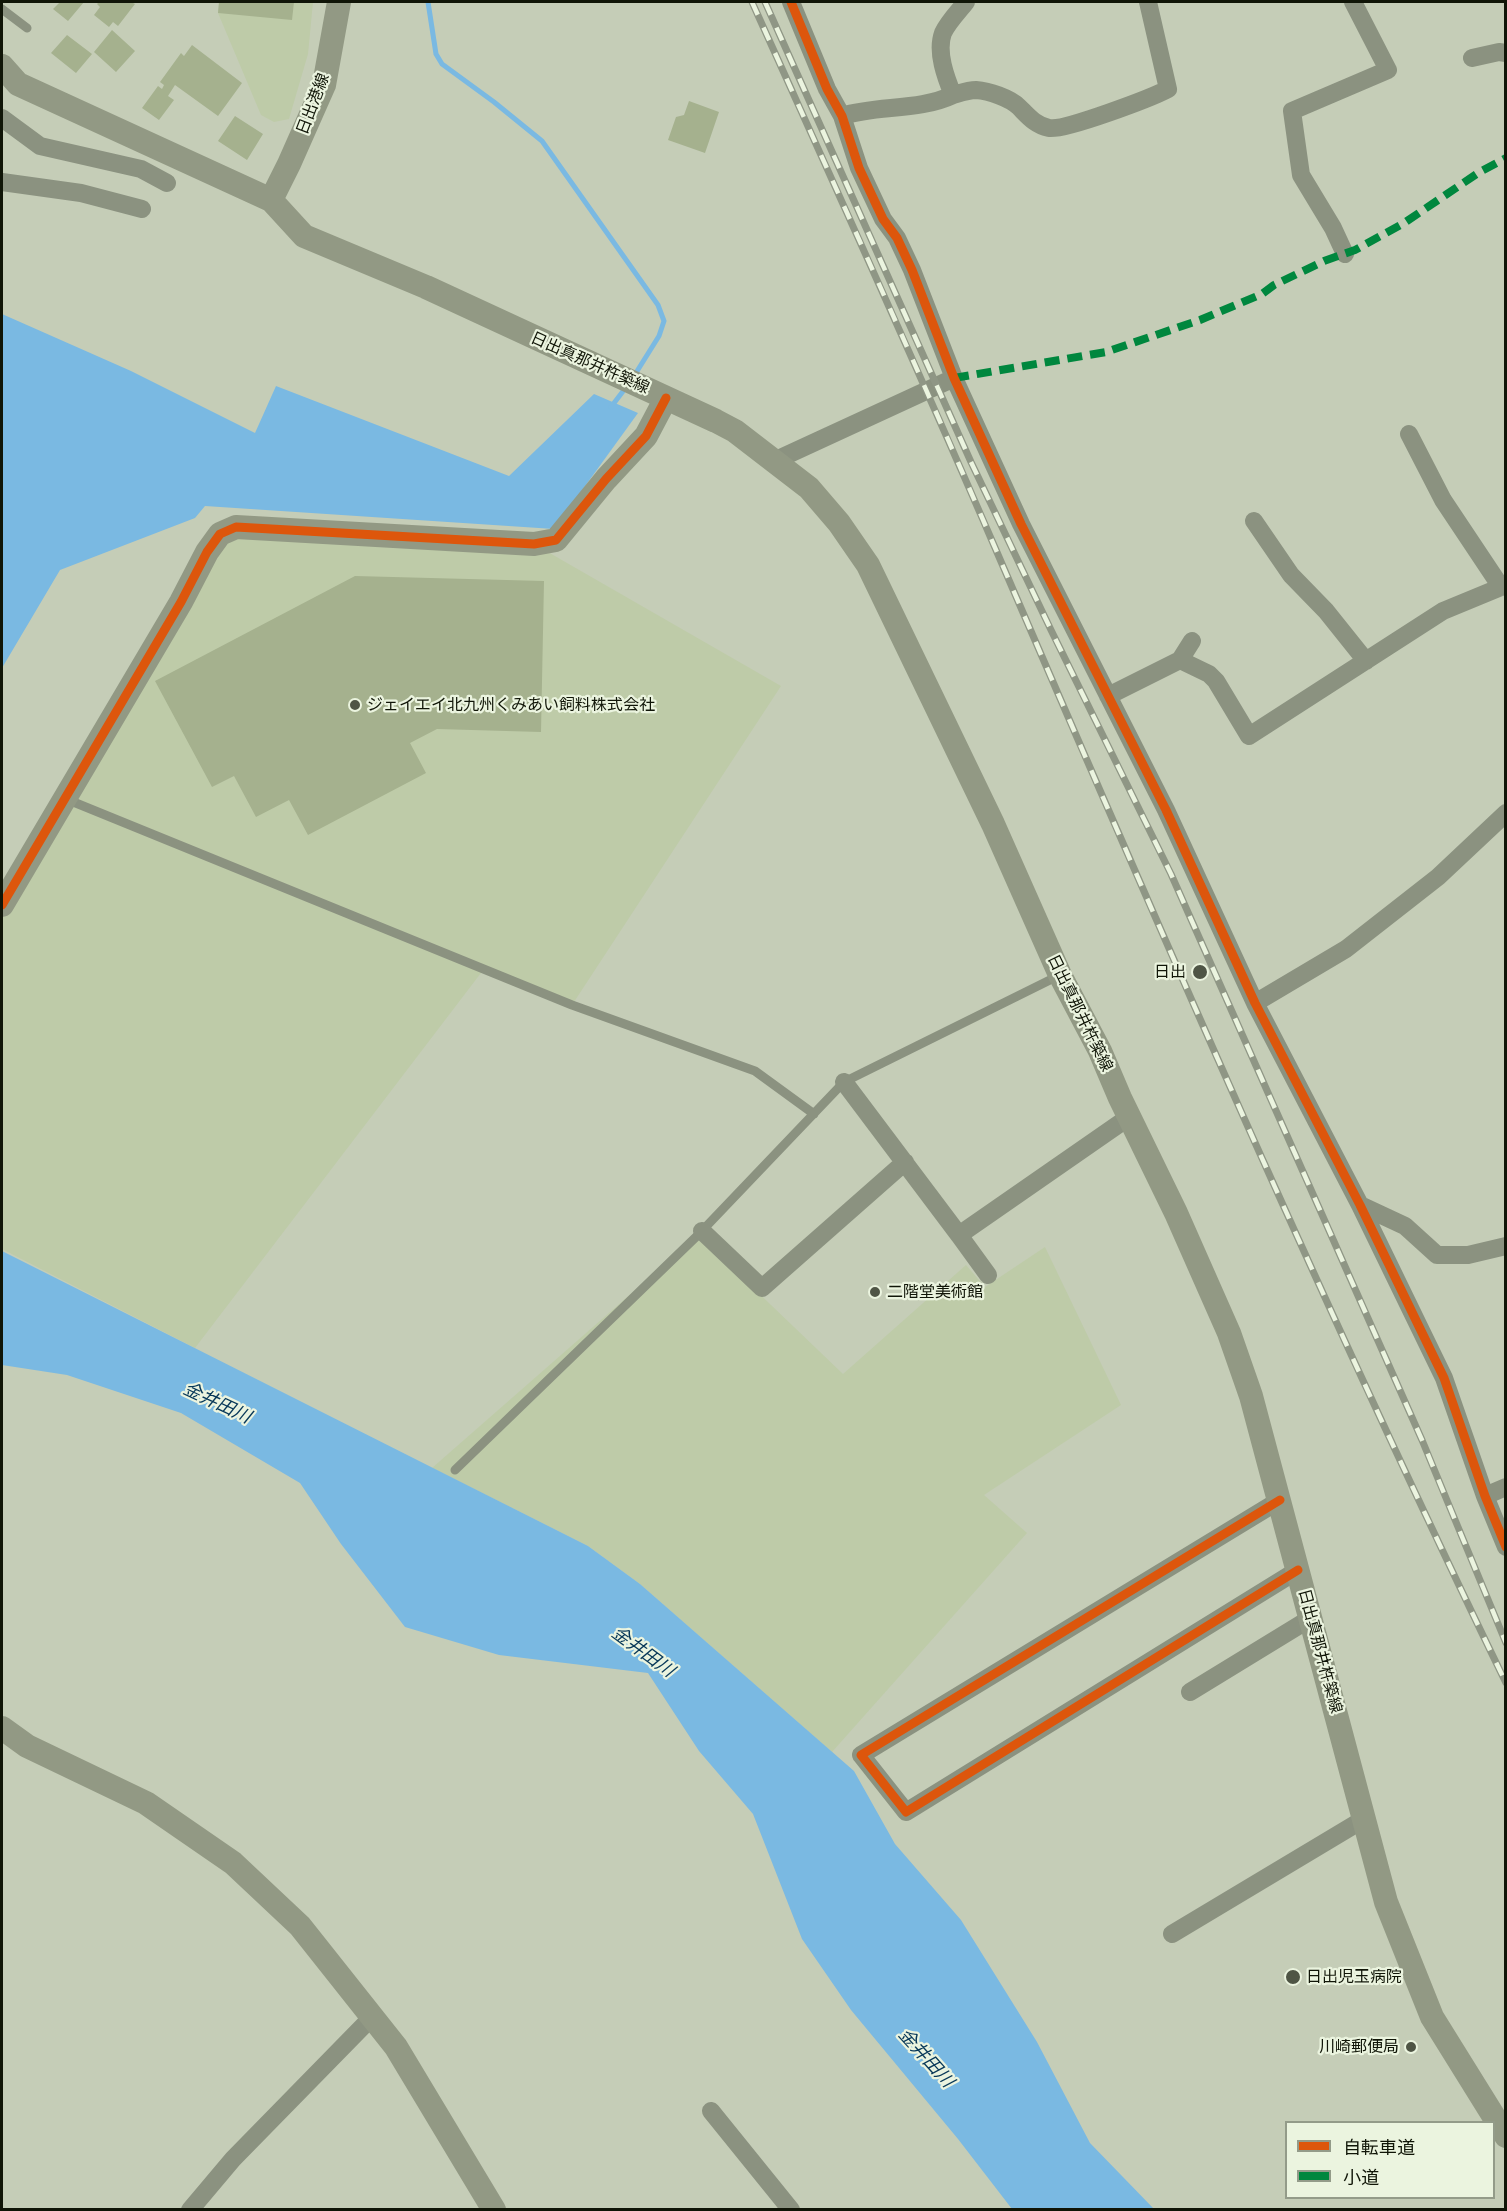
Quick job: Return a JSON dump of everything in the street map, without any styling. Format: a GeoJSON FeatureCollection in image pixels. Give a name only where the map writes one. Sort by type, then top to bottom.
{"type":"FeatureCollection","features":[{"type":"Feature","properties":{"kind":"main road","name":"日出港線"},"geometry":{"type":"LineString","coordinates":[[271,200],[324,85],[339,2]]}},
{"type":"Feature","properties":{"kind":"main road"},"geometry":{"type":"LineString","coordinates":[[2,66],[18,84],[271,200]]}},
{"type":"Feature","properties":{"kind":"main road","name":"日出真那井杵築線"},"geometry":{"type":"LineString","coordinates":[[271,200],[304,236],[426,287],[735,431],[809,488],[839,523],[868,565],[993,824],[1060,975],[1100,1051],[1229,1332],[1251,1396],[1280,1500],[1386,1902],[1432,2017],[1506,2136]]}},
{"type":"Feature","properties":{"kind":"main road"},"geometry":{"type":"LineString","coordinates":[[2,905],[181,602],[207,552],[220,534],[236,526],[534,544],[556,540],[606,479],[646,436],[666,398]]}},
{"type":"Feature","properties":{"kind":"main road"},"geometry":{"type":"LineString","coordinates":[[2,1728],[27,1746],[146,1803],[233,1863],[300,1926],[396,2047],[494,2210]]}},
{"type":"Feature","properties":{"kind":"street"},"geometry":{"type":"LineString","coordinates":[[791,2],[827,89],[842,116],[859,168],[883,219],[897,238],[912,270],[954,378],[1021,524],[1166,810],[1255,1003],[1360,1205],[1444,1378],[1485,1496],[1506,1547]]}},
{"type":"Feature","properties":{"kind":"street"},"geometry":{"type":"LineString","coordinates":[[953,95],[944,72],[943,34],[966,2]]}},
{"type":"Feature","properties":{"kind":"street"},"geometry":{"type":"LineString","coordinates":[[842,116],[858,111],[939,102],[953,95],[975,90],[994,94],[1017,105],[1032,121],[1050,129],[1153,97],[1168,89],[1148,2]]}},
{"type":"Feature","properties":{"kind":"street"},"geometry":{"type":"LineString","coordinates":[[1345,254],[1334,228],[1301,175],[1292,111],[1388,70],[1353,2]]}},
{"type":"Feature","properties":{"kind":"street"},"geometry":{"type":"LineString","coordinates":[[1472,58],[1499,52],[1506,53]]}},
{"type":"Feature","properties":{"kind":"street"},"geometry":{"type":"LineString","coordinates":[[2,118],[40,146],[141,169],[167,183]]}},
{"type":"Feature","properties":{"kind":"street"},"geometry":{"type":"LineString","coordinates":[[2,182],[81,193],[142,209]]}},
{"type":"Feature","properties":{"kind":"street"},"geometry":{"type":"LineString","coordinates":[[774,461],[954,378]]}},
{"type":"Feature","properties":{"kind":"street"},"geometry":{"type":"LineString","coordinates":[[1180,660],[1209,674],[1216,681],[1249,736],[1443,611],[1503,586],[1443,500],[1409,434]]}},
{"type":"Feature","properties":{"kind":"street"},"geometry":{"type":"LineString","coordinates":[[1254,521],[1291,575],[1326,611],[1366,661]]}},
{"type":"Feature","properties":{"kind":"street"},"geometry":{"type":"LineString","coordinates":[[1108,696],[1180,660],[1192,641]]}},
{"type":"Feature","properties":{"kind":"street"},"geometry":{"type":"LineString","coordinates":[[1255,1003],[1346,949],[1438,877],[1506,813]]}},
{"type":"Feature","properties":{"kind":"street"},"geometry":{"type":"LineString","coordinates":[[844,1082],[988,1275]]}},
{"type":"Feature","properties":{"kind":"street"},"geometry":{"type":"LineString","coordinates":[[959,1235],[1130,1117]]}},
{"type":"Feature","properties":{"kind":"street"},"geometry":{"type":"LineString","coordinates":[[702,1232],[762,1288],[904,1162]]}},
{"type":"Feature","properties":{"kind":"street"},"geometry":{"type":"LineString","coordinates":[[1360,1205],[1405,1226],[1437,1255],[1468,1255],[1506,1246]]}},
{"type":"Feature","properties":{"kind":"street"},"geometry":{"type":"LineString","coordinates":[[1485,1496],[1506,1487]]}},
{"type":"Feature","properties":{"kind":"street"},"geometry":{"type":"LineString","coordinates":[[1280,1500],[861,1755],[906,1812],[1298,1570]]}},
{"type":"Feature","properties":{"kind":"street"},"geometry":{"type":"LineString","coordinates":[[1190,1692],[1311,1618]]}},
{"type":"Feature","properties":{"kind":"street"},"geometry":{"type":"LineString","coordinates":[[1172,1934],[1364,1819]]}},
{"type":"Feature","properties":{"kind":"street"},"geometry":{"type":"LineString","coordinates":[[190,2210],[233,2159],[372,2017]]}},
{"type":"Feature","properties":{"kind":"street"},"geometry":{"type":"LineString","coordinates":[[711,2111],[791,2210]]}},
{"type":"Feature","properties":{"kind":"lane"},"geometry":{"type":"LineString","coordinates":[[2,9],[27,28]]}},
{"type":"Feature","properties":{"kind":"lane"},"geometry":{"type":"LineString","coordinates":[[66,799],[572,1005],[755,1071],[814,1114]]}},
{"type":"Feature","properties":{"kind":"lane"},"geometry":{"type":"LineString","coordinates":[[455,1470],[702,1232],[844,1082],[1060,975]]}},
{"type":"Feature","properties":{"kind":"shaded area"},"geometry":{"type":"Polygon","coordinates":[[[219,2],[313,2],[308,54],[289,119],[274,122],[261,115],[218,13],[219,2]]]}},
{"type":"Feature","properties":{"kind":"shaded area"},"geometry":{"type":"Polygon","coordinates":[[[220,534],[534,544],[781,686],[572,1005],[484,969],[195,1348],[2,1249],[2,905],[220,534]]]}},
{"type":"Feature","properties":{"kind":"shaded area"},"geometry":{"type":"Polygon","coordinates":[[[698,1235],[843,1374],[966,1265],[985,1287],[1045,1247],[1121,1405],[984,1495],[1027,1533],[832,1752],[640,1584],[588,1546],[432,1468],[698,1235]]]}},
{"type":"Feature","properties":{"kind":"water"},"geometry":{"type":"Polygon","coordinates":[[[2,314],[131,371],[255,433],[276,386],[509,476],[594,394],[638,413],[554,529],[205,506],[195,518],[60,570],[2,668],[2,314]]]}},
{"type":"Feature","properties":{"kind":"water","name":"金井田川"},"geometry":{"type":"Polygon","coordinates":[[[2,1251],[588,1546],[640,1584],[854,1771],[895,1844],[961,1920],[1037,2042],[1090,2143],[1154,2209],[1012,2209],[958,2139],[851,2010],[802,1939],[753,1814],[699,1751],[648,1673],[499,1655],[405,1627],[341,1544],[300,1483],[181,1413],[67,1375],[2,1365],[2,1251]]]}},
{"type":"Feature","properties":{"kind":"building"},"geometry":{"type":"Polygon","coordinates":[[[60,2],[84,2],[68,21],[53,9],[60,2]]]}},
{"type":"Feature","properties":{"kind":"building"},"geometry":{"type":"Polygon","coordinates":[[[99,2],[135,4],[118,26],[113,22],[109,27],[94,15],[100,7],[97,4],[99,2]]]}},
{"type":"Feature","properties":{"kind":"building"},"geometry":{"type":"Polygon","coordinates":[[[219,2],[294,2],[292,20],[218,13],[219,2]]]}},
{"type":"Feature","properties":{"kind":"building"},"geometry":{"type":"Polygon","coordinates":[[[112,30],[135,51],[116,72],[94,52],[112,30]]]}},
{"type":"Feature","properties":{"kind":"building"},"geometry":{"type":"Polygon","coordinates":[[[67,35],[92,54],[76,73],[51,53],[67,35]]]}},
{"type":"Feature","properties":{"kind":"building"},"geometry":{"type":"Polygon","coordinates":[[[192,45],[242,83],[218,116],[175,85],[168,96],[174,100],[159,120],[142,108],[158,86],[162,89],[164,85],[160,82],[181,53],[184,56],[192,45]]]}},
{"type":"Feature","properties":{"kind":"building"},"geometry":{"type":"Polygon","coordinates":[[[689,101],[719,112],[705,153],[668,140],[676,117],[684,115],[689,101]]]}},
{"type":"Feature","properties":{"kind":"building"},"geometry":{"type":"Polygon","coordinates":[[[235,116],[263,134],[247,160],[218,141],[235,116]]]}},
{"type":"Feature","properties":{"kind":"building","name":"ジェイエイ北九州くみあい飼料株式会社"},"geometry":{"type":"Polygon","coordinates":[[[355,576],[544,581],[541,732],[437,729],[410,743],[426,773],[308,835],[289,800],[256,817],[234,776],[212,787],[155,681],[355,576]]]}},
{"type":"Feature","properties":{"kind":"waterway"},"geometry":{"type":"LineString","coordinates":[[428,2],[436,54],[442,64],[542,141],[658,305],[664,321],[659,336],[634,376]]}},
{"type":"Feature","properties":{"kind":"waterway"},"geometry":{"type":"LineString","coordinates":[[611,407],[627,386]]}},
{"type":"Feature","properties":{"kind":"railway"},"geometry":{"type":"LineString","coordinates":[[752,2],[934,407],[1243,1116],[1372,1401],[1506,1683]]}},
{"type":"Feature","properties":{"kind":"railway"},"geometry":{"type":"LineString","coordinates":[[765,2],[971,462],[1171,874],[1422,1440],[1506,1643]]}},
{"type":"Feature","properties":{"kind":"marked path"},"geometry":{"type":"LineString","coordinates":[[954,378],[1106,352],[1200,320],[1262,294],[1274,285],[1324,261],[1355,250],[1404,223],[1478,173],[1506,158]]}},
{"type":"Feature","properties":{"kind":"cycle path"},"geometry":{"type":"LineString","coordinates":[[791,2],[827,89],[842,116],[859,168],[883,219],[897,238],[912,270],[954,378],[1021,524],[1166,810],[1255,1003],[1360,1205],[1444,1378],[1485,1496],[1506,1547]]}},
{"type":"Feature","properties":{"kind":"cycle path"},"geometry":{"type":"LineString","coordinates":[[2,905],[181,602],[207,552],[220,534],[236,527],[534,544],[556,540],[606,479],[646,436],[666,398]]}},
{"type":"Feature","properties":{"kind":"cycle path"},"geometry":{"type":"LineString","coordinates":[[1280,1500],[861,1755],[906,1812],[1298,1570]]}},
{"type":"Feature","properties":{"kind":"place","name":"ジェイエイ北九州くみあい飼料株式会社"},"geometry":{"type":"Point","coordinates":[355,705]}},
{"type":"Feature","properties":{"kind":"place","name":"日出"},"geometry":{"type":"Point","coordinates":[1200,972]}},
{"type":"Feature","properties":{"kind":"place","name":"二階堂美術館"},"geometry":{"type":"Point","coordinates":[875,1292]}},
{"type":"Feature","properties":{"kind":"place","name":"日出児玉病院"},"geometry":{"type":"Point","coordinates":[1293,1977]}},
{"type":"Feature","properties":{"kind":"place","name":"川崎郵便局"},"geometry":{"type":"Point","coordinates":[1411,2047]}}]}
